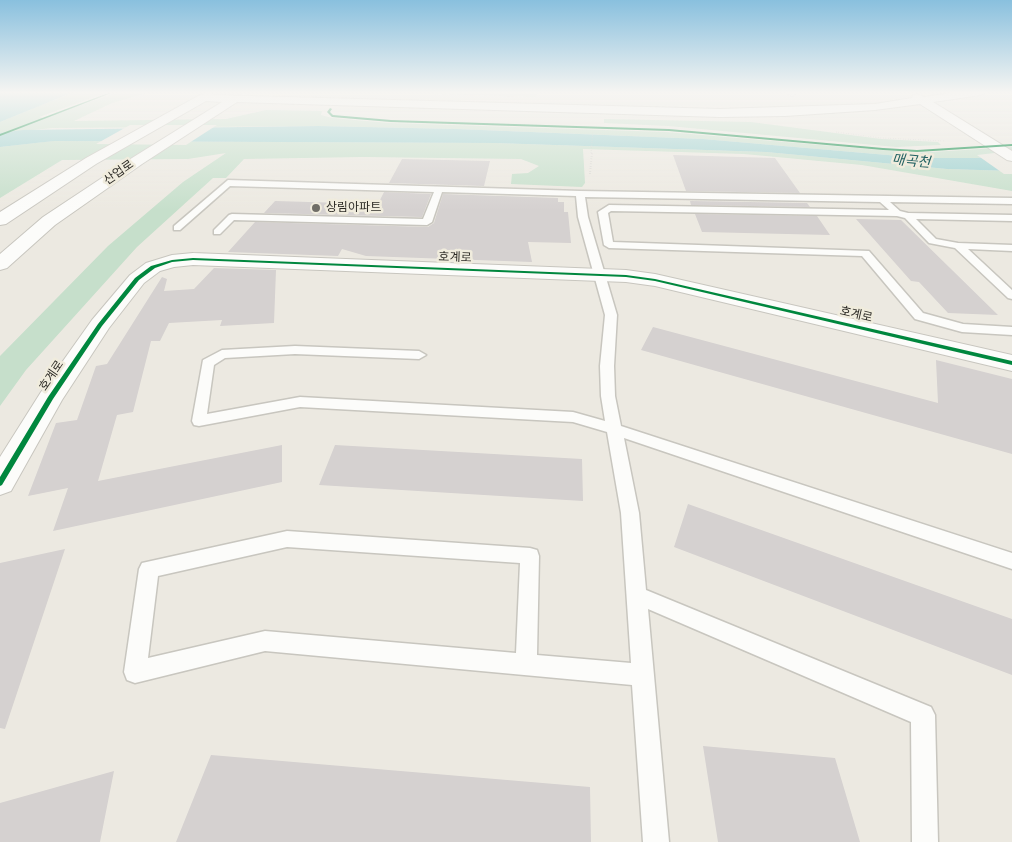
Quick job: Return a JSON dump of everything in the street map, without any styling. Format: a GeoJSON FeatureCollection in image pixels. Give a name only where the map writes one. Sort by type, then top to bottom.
{"type":"FeatureCollection","features":[{"type":"Feature","properties":{"kind":"street","name":"산업로"},"geometry":{"type":"LineString","coordinates":[[0,220],[143,131]]}},
{"type":"Feature","properties":{"kind":"street","name":"산업로"},"geometry":{"type":"LineString","coordinates":[[0,264],[49,222],[137,160],[182,131]]}},
{"type":"Feature","properties":{"kind":"street"},"geometry":{"type":"LineString","coordinates":[[971,131],[1012,157]]}},
{"type":"Feature","properties":{"kind":"street","name":"호계로"},"geometry":{"type":"LineString","coordinates":[[0,483],[50,398],[100,325],[137,280],[153,268],[172,262],[193,259],[599,274],[655,280],[1012,363]]}},
{"type":"Feature","properties":{"kind":"lane"},"geometry":{"type":"LineString","coordinates":[[177,228],[228,183],[580,194],[1012,201]]}},
{"type":"Feature","properties":{"kind":"lane"},"geometry":{"type":"LineString","coordinates":[[217,232],[232,217],[428,222],[439,190]]}},
{"type":"Feature","properties":{"kind":"lane"},"geometry":{"type":"LineString","coordinates":[[580,194],[583,217],[612,314],[607,366],[608,396],[630,513],[656,842]]}},
{"type":"Feature","properties":{"kind":"lane"},"geometry":{"type":"LineString","coordinates":[[882,199],[897,213]]}},
{"type":"Feature","properties":{"kind":"lane"},"geometry":{"type":"LineString","coordinates":[[1012,218],[908,216],[897,213],[609,208],[602,212],[610,245],[865,253],[919,316],[962,328],[1012,331]]}},
{"type":"Feature","properties":{"kind":"lane"},"geometry":{"type":"LineString","coordinates":[[908,216],[933,241],[958,246],[1012,248]]}},
{"type":"Feature","properties":{"kind":"lane"},"geometry":{"type":"LineString","coordinates":[[958,246],[1012,296]]}},
{"type":"Feature","properties":{"kind":"lane"},"geometry":{"type":"LineString","coordinates":[[419,355],[296,350],[222,354],[208,363],[199,421],[300,402],[573,417],[1012,561]]}},
{"type":"Feature","properties":{"kind":"lane"},"geometry":{"type":"LineString","coordinates":[[526,665],[530,556],[287,538],[149,569],[135,672],[265,641],[642,676]]}},
{"type":"Feature","properties":{"kind":"lane"},"geometry":{"type":"LineString","coordinates":[[636,595],[923,715],[925,842]]}},
{"type":"Feature","properties":{"kind":"path"},"geometry":{"type":"LineString","coordinates":[[591,159],[593,131]]}},
{"type":"Feature","properties":{"kind":"path"},"geometry":{"type":"LineString","coordinates":[[835,131],[881,138],[945,141]]}},
{"type":"Feature","properties":{"kind":"green space"},"geometry":{"type":"Polygon","coordinates":[[[513,131],[666,132],[916,153],[1012,147],[1012,153],[977,158],[922,158],[703,139],[513,131]]]}},
{"type":"Feature","properties":{"kind":"green space"},"geometry":{"type":"Polygon","coordinates":[[[725,131],[822,131],[881,139],[938,142],[941,145],[896,147],[725,131]]]}},
{"type":"Feature","properties":{"kind":"green space"},"geometry":{"type":"Polygon","coordinates":[[[53,141],[494,143],[766,152],[947,169],[1012,171],[1012,191],[862,165],[744,154],[583,149],[585,183],[582,187],[511,184],[512,174],[528,173],[539,166],[521,159],[363,157],[244,159],[226,178],[213,178],[137,247],[26,370],[0,406],[0,356],[108,246],[183,182],[226,153],[188,159],[62,160],[0,198],[0,147],[53,141]]]}},
{"type":"Feature","properties":{"kind":"water","name":"매곡천"},"geometry":{"type":"Polygon","coordinates":[[[13,131],[513,131],[703,139],[922,158],[977,158],[1012,153],[1012,171],[947,169],[766,152],[494,143],[54,141],[0,147],[0,133],[13,131]]]}},
{"type":"Feature","properties":{"kind":"pier"},"geometry":{"type":"Polygon","coordinates":[[[119,131],[207,131],[186,145],[96,144],[119,131]]]}},
{"type":"Feature","properties":{"kind":"pier"},"geometry":{"type":"Polygon","coordinates":[[[1012,151],[1012,174],[1004,174],[977,155],[1012,151]]]}},
{"type":"Feature","properties":{"kind":"building"},"geometry":{"type":"Polygon","coordinates":[[[673,155],[775,158],[800,193],[686,191],[673,155]]]}},
{"type":"Feature","properties":{"kind":"building"},"geometry":{"type":"Polygon","coordinates":[[[402,159],[490,161],[484,186],[389,183],[402,159]]]}},
{"type":"Feature","properties":{"kind":"building","name":"상림아파트"},"geometry":{"type":"Polygon","coordinates":[[[384,192],[431,194],[422,217],[264,213],[275,201],[378,204],[384,192]]]}},
{"type":"Feature","properties":{"kind":"building"},"geometry":{"type":"Polygon","coordinates":[[[443,194],[558,198],[558,202],[564,202],[564,212],[568,212],[571,243],[528,242],[532,262],[366,256],[342,249],[338,256],[228,252],[255,222],[428,227],[434,223],[443,194]]]}},
{"type":"Feature","properties":{"kind":"building"},"geometry":{"type":"Polygon","coordinates":[[[690,201],[807,203],[810,207],[691,205],[690,201]]]}},
{"type":"Feature","properties":{"kind":"building"},"geometry":{"type":"Polygon","coordinates":[[[695,214],[817,216],[830,235],[702,232],[695,214]]]}},
{"type":"Feature","properties":{"kind":"building"},"geometry":{"type":"Polygon","coordinates":[[[856,219],[901,220],[998,315],[948,313],[919,282],[911,281],[856,219]]]}},
{"type":"Feature","properties":{"kind":"building"},"geometry":{"type":"Polygon","coordinates":[[[214,268],[276,270],[274,323],[220,326],[222,320],[169,323],[160,341],[151,341],[133,412],[117,415],[98,481],[282,445],[282,482],[53,531],[68,488],[28,496],[56,423],[77,420],[96,366],[107,364],[162,277],[167,279],[164,291],[194,289],[214,268]]]}},
{"type":"Feature","properties":{"kind":"building"},"geometry":{"type":"Polygon","coordinates":[[[653,327],[938,403],[936,360],[1012,379],[1012,454],[641,350],[653,327]]]}},
{"type":"Feature","properties":{"kind":"building"},"geometry":{"type":"Polygon","coordinates":[[[335,445],[582,459],[583,501],[319,485],[335,445]]]}},
{"type":"Feature","properties":{"kind":"building"},"geometry":{"type":"Polygon","coordinates":[[[688,504],[1012,619],[1012,675],[674,547],[688,504]]]}},
{"type":"Feature","properties":{"kind":"building"},"geometry":{"type":"Polygon","coordinates":[[[65,549],[5,729],[0,728],[0,563],[65,549]]]}},
{"type":"Feature","properties":{"kind":"building"},"geometry":{"type":"Polygon","coordinates":[[[703,746],[835,758],[860,842],[718,842],[703,746]]]}},
{"type":"Feature","properties":{"kind":"building"},"geometry":{"type":"Polygon","coordinates":[[[211,755],[590,787],[591,842],[176,842],[211,755]]]}},
{"type":"Feature","properties":{"kind":"building"},"geometry":{"type":"Polygon","coordinates":[[[114,771],[100,842],[0,842],[0,803],[114,771]]]}},
{"type":"Feature","properties":{"kind":"cycle path"},"geometry":{"type":"LineString","coordinates":[[0,135],[10,131]]}},
{"type":"Feature","properties":{"kind":"cycle path"},"geometry":{"type":"LineString","coordinates":[[684,131],[917,151],[1012,145]]}},
{"type":"Feature","properties":{"kind":"cycle path"},"geometry":{"type":"LineString","coordinates":[[0,483],[50,398],[100,325],[137,279],[153,267],[172,261],[193,259],[626,276],[655,280],[1012,363]]}},
{"type":"Feature","properties":{"kind":"place","name":"상림아파트"},"geometry":{"type":"Point","coordinates":[316,208]}}]}
